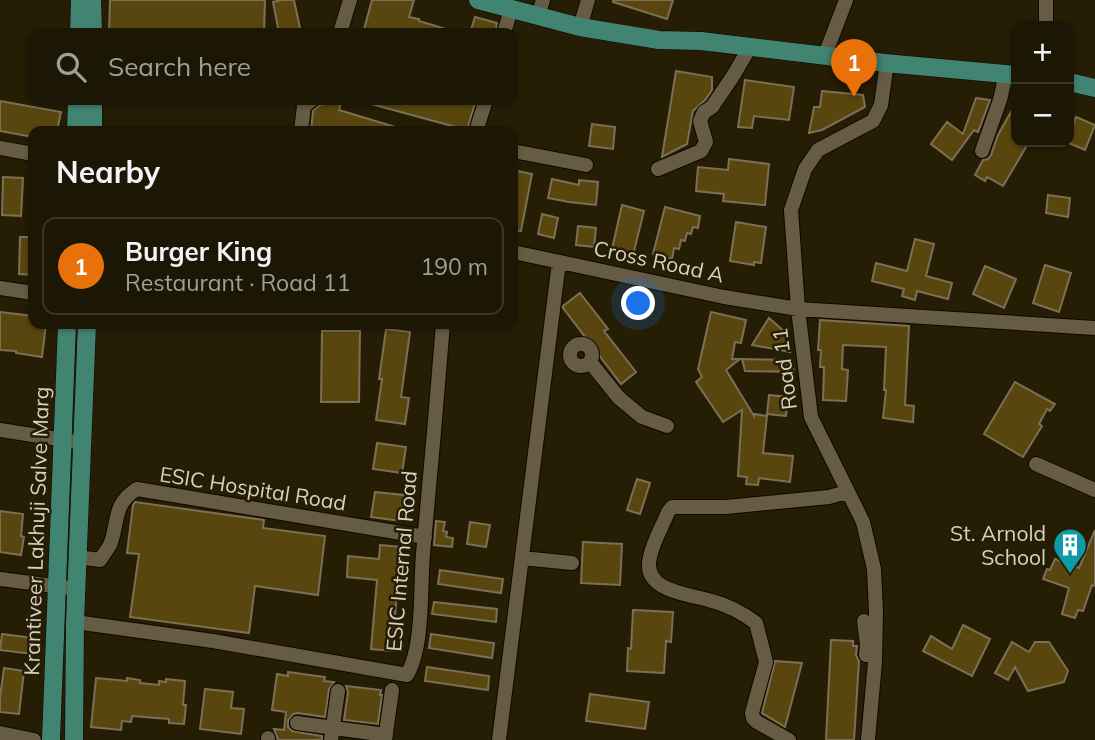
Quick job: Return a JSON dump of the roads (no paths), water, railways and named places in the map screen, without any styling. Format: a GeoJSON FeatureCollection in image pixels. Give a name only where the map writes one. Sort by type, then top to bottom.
{"type":"FeatureCollection","features":[{"type":"Feature","properties":{"kind":"main road"},"geometry":{"type":"LineString","coordinates":[[79,28],[80,0]]}},
{"type":"Feature","properties":{"kind":"main road"},"geometry":{"type":"LineString","coordinates":[[92,0],[93,28]]}},
{"type":"Feature","properties":{"kind":"main road"},"geometry":{"type":"LineString","coordinates":[[478,0],[511,9],[541,8],[580,27],[659,40],[701,41],[887,63],[1011,74]]}},
{"type":"Feature","properties":{"kind":"main road"},"geometry":{"type":"LineString","coordinates":[[1074,83],[1095,88]]}},
{"type":"Feature","properties":{"kind":"main road"},"geometry":{"type":"LineString","coordinates":[[75,126],[77,105]]}},
{"type":"Feature","properties":{"kind":"main road"},"geometry":{"type":"LineString","coordinates":[[93,105],[93,126]]}},
{"type":"Feature","properties":{"kind":"main road","name":"Krantiveer Lakhuji Salve Marg"},"geometry":{"type":"LineString","coordinates":[[51,740],[66,329]]}},
{"type":"Feature","properties":{"kind":"main road","name":"Krantiveer Lakhuji Salve Marg"},"geometry":{"type":"LineString","coordinates":[[74,740],[75,622],[87,329]]}},
{"type":"Feature","properties":{"kind":"street"},"geometry":{"type":"LineString","coordinates":[[342,28],[350,0]]}},
{"type":"Feature","properties":{"kind":"street"},"geometry":{"type":"LineString","coordinates":[[580,27],[588,0]]}},
{"type":"Feature","properties":{"kind":"street"},"geometry":{"type":"LineString","coordinates":[[825,55],[846,0]]}},
{"type":"Feature","properties":{"kind":"street"},"geometry":{"type":"LineString","coordinates":[[1046,0],[1046,21]]}},
{"type":"Feature","properties":{"kind":"street"},"geometry":{"type":"LineString","coordinates":[[506,28],[511,9]]}},
{"type":"Feature","properties":{"kind":"street"},"geometry":{"type":"LineString","coordinates":[[658,169],[701,151],[706,142],[700,121],[704,112],[712,107],[750,47]]}},
{"type":"Feature","properties":{"kind":"street","name":"Road 11"},"geometry":{"type":"LineString","coordinates":[[868,740],[876,663],[874,569],[863,522],[811,417],[798,309],[791,210],[805,169],[818,150],[873,121],[881,104],[887,63]]}},
{"type":"Feature","properties":{"kind":"street"},"geometry":{"type":"LineString","coordinates":[[982,151],[1011,74]]}},
{"type":"Feature","properties":{"kind":"street"},"geometry":{"type":"LineString","coordinates":[[302,126],[305,105]]}},
{"type":"Feature","properties":{"kind":"street"},"geometry":{"type":"LineString","coordinates":[[478,126],[484,105]]}},
{"type":"Feature","properties":{"kind":"street"},"geometry":{"type":"LineString","coordinates":[[0,148],[28,153]]}},
{"type":"Feature","properties":{"kind":"street"},"geometry":{"type":"LineString","coordinates":[[518,152],[586,165]]}},
{"type":"Feature","properties":{"kind":"street","name":"Cross Road A"},"geometry":{"type":"LineString","coordinates":[[518,253],[724,297],[798,309],[1095,328]]}},
{"type":"Feature","properties":{"kind":"street"},"geometry":{"type":"LineString","coordinates":[[499,740],[559,262]]}},
{"type":"Feature","properties":{"kind":"street"},"geometry":{"type":"LineString","coordinates":[[0,288],[28,292]]}},
{"type":"Feature","properties":{"kind":"street","name":"ESIC Internal Road"},"geometry":{"type":"LineString","coordinates":[[75,622],[213,641],[407,675],[417,646],[443,329]]}},
{"type":"Feature","properties":{"kind":"street"},"geometry":{"type":"LineString","coordinates":[[546,366],[555,367],[568,363],[571,360],[571,350],[576,345],[587,345],[592,351],[590,362],[619,398],[642,417],[667,426]]}},
{"type":"Feature","properties":{"kind":"street"},"geometry":{"type":"LineString","coordinates":[[0,430],[83,443]]}},
{"type":"Feature","properties":{"kind":"street"},"geometry":{"type":"LineString","coordinates":[[1037,464],[1095,490]]}},
{"type":"Feature","properties":{"kind":"street","name":"ESIC Hospital Road"},"geometry":{"type":"LineString","coordinates":[[78,557],[100,559],[110,543],[117,512],[128,495],[137,489],[425,537]]}},
{"type":"Feature","properties":{"kind":"street"},"geometry":{"type":"LineString","coordinates":[[789,740],[752,718],[766,665],[756,623],[716,602],[660,586],[650,570],[650,555],[671,508],[674,507],[725,508],[829,497],[847,492]]}},
{"type":"Feature","properties":{"kind":"street"},"geometry":{"type":"LineString","coordinates":[[725,508],[726,512],[730,512],[821,503],[826,504],[830,512]]}},
{"type":"Feature","properties":{"kind":"street"},"geometry":{"type":"LineString","coordinates":[[522,558],[572,563]]}},
{"type":"Feature","properties":{"kind":"street"},"geometry":{"type":"LineString","coordinates":[[0,579],[77,589]]}},
{"type":"Feature","properties":{"kind":"street"},"geometry":{"type":"LineString","coordinates":[[859,740],[867,645],[864,621]]}},
{"type":"Feature","properties":{"kind":"street"},"geometry":{"type":"LineString","coordinates":[[297,723],[332,734],[386,738],[392,690]]}},
{"type":"Feature","properties":{"kind":"street"},"geometry":{"type":"LineString","coordinates":[[332,734],[338,691]]}},
{"type":"Feature","properties":{"kind":"street"},"geometry":{"type":"LineString","coordinates":[[0,733],[34,740]]}},
{"type":"Feature","properties":{"kind":"place","name":"Burger King"},"geometry":{"type":"Point","coordinates":[854,97]}},
{"type":"Feature","properties":{"kind":"place","name":"St. Arnold School"},"geometry":{"type":"Point","coordinates":[1070,575]}}]}
